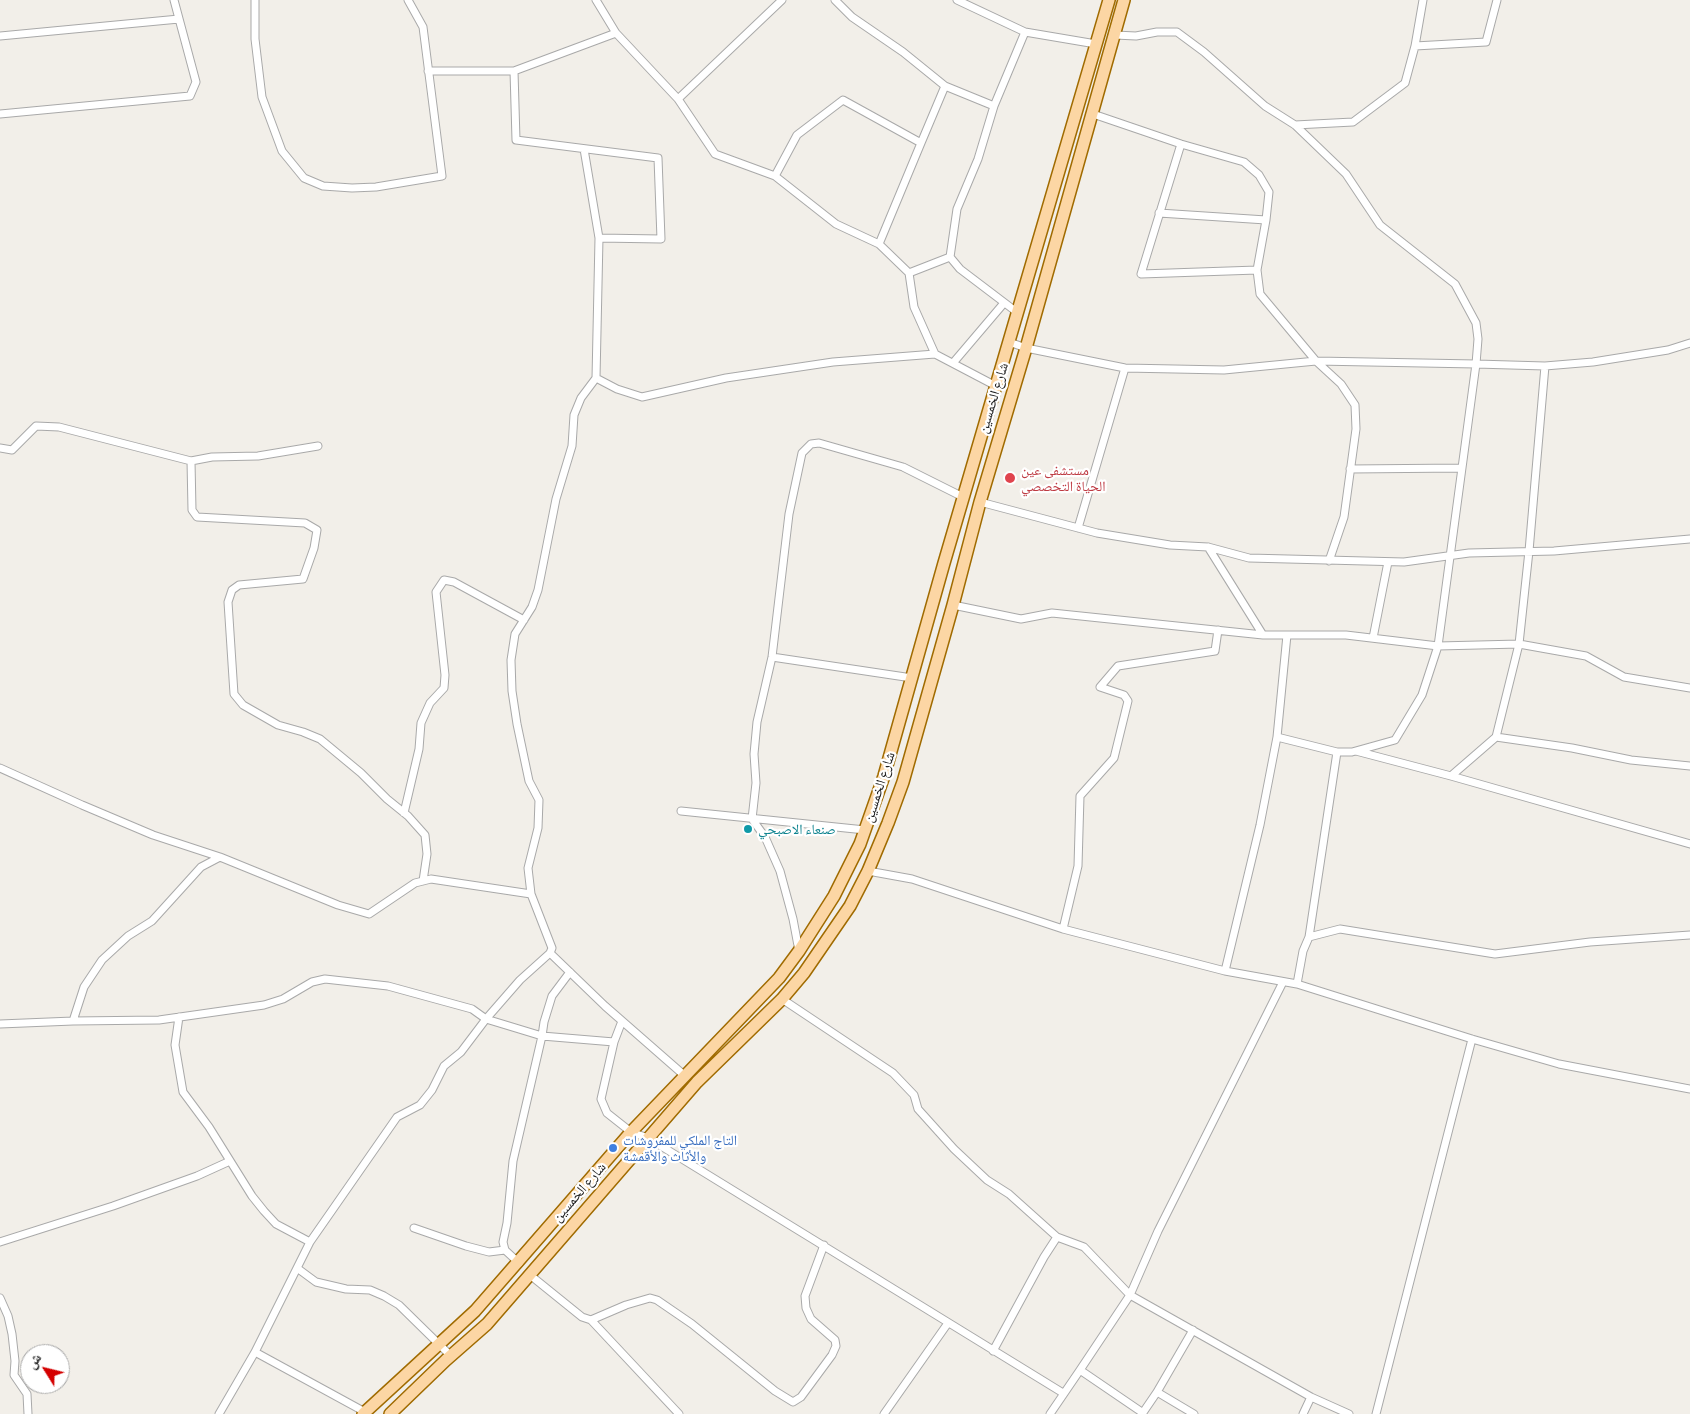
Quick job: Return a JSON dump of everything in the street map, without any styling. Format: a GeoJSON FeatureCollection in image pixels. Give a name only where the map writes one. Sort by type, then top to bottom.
{"type":"FeatureCollection","features":[{"type":"Feature","properties":{"kind":"main road","name":"شارع الخمسين"},"geometry":{"type":"LineString","coordinates":[[364,1413],[475,1311],[631,1132],[779,978],[799,951],[834,896],[860,844],[884,776],[944,562],[1109,0]]}},
{"type":"Feature","properties":{"kind":"main road","name":"شارع الخمسين"},"geometry":{"type":"LineString","coordinates":[[390,1414],[487,1324],[697,1082],[782,999],[804,973],[850,906],[868,871],[903,782],[953,605],[962,565],[1026,348],[1124,0]]}},
{"type":"Feature","properties":{"kind":"main road"},"geometry":{"type":"LineString","coordinates":[[944,562],[962,565]]}},
{"type":"Feature","properties":{"kind":"main road"},"geometry":{"type":"LineString","coordinates":[[834,896],[850,906]]}},
{"type":"Feature","properties":{"kind":"main road"},"geometry":{"type":"LineString","coordinates":[[530,1250],[543,1260]]}},
{"type":"Feature","properties":{"kind":"street"},"geometry":{"type":"LineString","coordinates":[[0,114],[190,96],[196,82],[174,0]]}},
{"type":"Feature","properties":{"kind":"street"},"geometry":{"type":"LineString","coordinates":[[256,0],[255,39],[262,97],[282,151],[304,178],[323,186],[352,188],[376,187],[442,176],[423,27],[408,0]]}},
{"type":"Feature","properties":{"kind":"street"},"geometry":{"type":"LineString","coordinates":[[596,0],[616,33],[678,99],[715,154],[775,176],[836,224],[879,244],[909,273],[914,307],[935,354]]}},
{"type":"Feature","properties":{"kind":"street"},"geometry":{"type":"LineString","coordinates":[[678,99],[782,0]]}},
{"type":"Feature","properties":{"kind":"street"},"geometry":{"type":"LineString","coordinates":[[835,0],[852,17],[904,52],[945,86],[994,106]]}},
{"type":"Feature","properties":{"kind":"street"},"geometry":{"type":"LineString","coordinates":[[957,0],[1025,32],[1096,44]]}},
{"type":"Feature","properties":{"kind":"street"},"geometry":{"type":"LineString","coordinates":[[1295,125],[1353,122],[1406,83],[1415,46],[1422,0]]}},
{"type":"Feature","properties":{"kind":"street"},"geometry":{"type":"LineString","coordinates":[[1415,46],[1486,42],[1497,0]]}},
{"type":"Feature","properties":{"kind":"street"},"geometry":{"type":"LineString","coordinates":[[0,36],[179,18]]}},
{"type":"Feature","properties":{"kind":"street"},"geometry":{"type":"LineString","coordinates":[[1018,313],[960,269],[950,257],[957,210],[978,159],[994,106],[1025,32]]}},
{"type":"Feature","properties":{"kind":"street"},"geometry":{"type":"LineString","coordinates":[[1115,35],[1136,36],[1157,32],[1177,32],[1204,52],[1265,106],[1295,125],[1346,174],[1380,225],[1455,284],[1476,323],[1478,338],[1476,364],[1438,646],[1422,695],[1395,740],[1355,751],[1337,752],[1277,737]]}},
{"type":"Feature","properties":{"kind":"street"},"geometry":{"type":"LineString","coordinates":[[428,71],[514,70],[616,33]]}},
{"type":"Feature","properties":{"kind":"street"},"geometry":{"type":"LineString","coordinates":[[514,70],[516,140],[658,158],[661,239],[599,238]]}},
{"type":"Feature","properties":{"kind":"street"},"geometry":{"type":"LineString","coordinates":[[879,244],[945,86]]}},
{"type":"Feature","properties":{"kind":"street"},"geometry":{"type":"LineString","coordinates":[[775,176],[797,135],[843,100],[922,143]]}},
{"type":"Feature","properties":{"kind":"street"},"geometry":{"type":"LineString","coordinates":[[1093,114],[1181,144],[1244,162],[1259,175],[1269,192],[1257,270],[1260,294],[1316,361],[1341,384],[1355,405],[1356,429],[1344,517],[1329,561]]}},
{"type":"Feature","properties":{"kind":"street"},"geometry":{"type":"LineString","coordinates":[[1181,144],[1141,274],[1257,270]]}},
{"type":"Feature","properties":{"kind":"street"},"geometry":{"type":"LineString","coordinates":[[219,1414],[255,1352],[310,1242],[397,1117],[420,1105],[432,1090],[444,1066],[462,1052],[486,1019],[520,980],[550,953],[552,948],[531,894],[528,868],[538,828],[539,800],[529,781],[517,724],[512,691],[511,660],[515,634],[532,607],[538,590],[556,499],[572,446],[574,415],[581,398],[596,378],[599,238],[584,149]]}},
{"type":"Feature","properties":{"kind":"street"},"geometry":{"type":"LineString","coordinates":[[1159,213],[1266,220]]}},
{"type":"Feature","properties":{"kind":"street"},"geometry":{"type":"LineString","coordinates":[[909,273],[950,257]]}},
{"type":"Feature","properties":{"kind":"street"},"geometry":{"type":"LineString","coordinates":[[953,363],[1004,303]]}},
{"type":"Feature","properties":{"kind":"street"},"geometry":{"type":"LineString","coordinates":[[1009,342],[1026,348],[1125,368],[1224,370],[1316,361],[1546,366],[1593,362],[1668,350],[1690,344]]}},
{"type":"Feature","properties":{"kind":"street"},"geometry":{"type":"LineString","coordinates":[[596,378],[617,390],[642,397],[726,378],[833,362],[935,354],[996,386]]}},
{"type":"Feature","properties":{"kind":"street"},"geometry":{"type":"LineString","coordinates":[[1451,776],[1496,737],[1519,644],[1530,551],[1546,366]]}},
{"type":"Feature","properties":{"kind":"street"},"geometry":{"type":"LineString","coordinates":[[1078,528],[1125,368]]}},
{"type":"Feature","properties":{"kind":"street"},"geometry":{"type":"LineString","coordinates":[[0,448],[12,450],[36,426],[59,427],[191,461],[212,457],[258,456],[318,446]]}},
{"type":"Feature","properties":{"kind":"street"},"geometry":{"type":"LineString","coordinates":[[799,951],[793,919],[780,871],[765,837],[752,819],[756,784],[754,754],[757,722],[772,657],[789,514],[802,453],[811,444],[819,443],[903,467],[963,497]]}},
{"type":"Feature","properties":{"kind":"street"},"geometry":{"type":"LineString","coordinates":[[191,461],[192,510],[197,517],[305,523],[317,530],[314,548],[304,579],[239,585],[232,590],[228,602],[234,694],[243,705],[278,725],[320,739],[361,773],[404,813],[425,835],[427,854],[423,881]]}},
{"type":"Feature","properties":{"kind":"street"},"geometry":{"type":"LineString","coordinates":[[1350,469],[1462,468]]}},
{"type":"Feature","properties":{"kind":"street"},"geometry":{"type":"LineString","coordinates":[[980,502],[1097,533],[1170,545],[1208,547],[1250,558],[1404,562],[1450,555],[1690,539]]}},
{"type":"Feature","properties":{"kind":"street"},"geometry":{"type":"LineString","coordinates":[[1208,547],[1263,635]]}},
{"type":"Feature","properties":{"kind":"street"},"geometry":{"type":"LineString","coordinates":[[1373,638],[1388,562]]}},
{"type":"Feature","properties":{"kind":"street"},"geometry":{"type":"LineString","coordinates":[[404,813],[419,749],[421,723],[430,704],[444,688],[445,675],[436,592],[444,580],[454,582],[524,620]]}},
{"type":"Feature","properties":{"kind":"street"},"geometry":{"type":"LineString","coordinates":[[953,605],[1021,619],[1052,613],[1263,635],[1346,635],[1438,646],[1519,644],[1586,656],[1624,677],[1690,688]]}},
{"type":"Feature","properties":{"kind":"street"},"geometry":{"type":"LineString","coordinates":[[1063,929],[1078,866],[1080,796],[1114,758],[1128,701],[1124,695],[1100,687],[1118,666],[1215,651],[1218,630]]}},
{"type":"Feature","properties":{"kind":"street"},"geometry":{"type":"LineString","coordinates":[[1225,971],[1260,825],[1277,737],[1287,635]]}},
{"type":"Feature","properties":{"kind":"street"},"geometry":{"type":"LineString","coordinates":[[772,657],[912,678]]}},
{"type":"Feature","properties":{"kind":"street"},"geometry":{"type":"LineString","coordinates":[[1496,737],[1572,748],[1631,760],[1690,766]]}},
{"type":"Feature","properties":{"kind":"street"},"geometry":{"type":"LineString","coordinates":[[1355,751],[1451,776],[1690,844]]}},
{"type":"Feature","properties":{"kind":"street"},"geometry":{"type":"LineString","coordinates":[[1297,984],[1303,952],[1309,937],[1337,752]]}},
{"type":"Feature","properties":{"kind":"street"},"geometry":{"type":"LineString","coordinates":[[0,768],[144,831],[220,857],[338,905],[369,914],[415,883],[430,879],[531,894]]}},
{"type":"Feature","properties":{"kind":"street"},"geometry":{"type":"LineString","coordinates":[[681,811],[865,830]]}},
{"type":"Feature","properties":{"kind":"street"},"geometry":{"type":"LineString","coordinates":[[73,1021],[84,987],[102,960],[128,936],[152,921],[201,868],[220,857]]}},
{"type":"Feature","properties":{"kind":"street"},"geometry":{"type":"LineString","coordinates":[[868,871],[912,879],[1063,929],[1225,971],[1297,984],[1472,1040],[1559,1064],[1690,1089]]}},
{"type":"Feature","properties":{"kind":"street"},"geometry":{"type":"LineString","coordinates":[[1309,937],[1340,929],[1495,954],[1590,942],[1690,935]]}},
{"type":"Feature","properties":{"kind":"street"},"geometry":{"type":"LineString","coordinates":[[550,953],[622,1021],[685,1076]]}},
{"type":"Feature","properties":{"kind":"street"},"geometry":{"type":"LineString","coordinates":[[518,1263],[505,1250],[503,1242],[507,1223],[513,1161],[544,1022],[552,996],[570,972]]}},
{"type":"Feature","properties":{"kind":"street"},"geometry":{"type":"LineString","coordinates":[[0,1024],[159,1020],[264,1006],[312,982],[325,979],[388,986],[472,1009],[486,1019],[542,1036],[614,1042]]}},
{"type":"Feature","properties":{"kind":"street"},"geometry":{"type":"LineString","coordinates":[[1050,1414],[1130,1295],[1158,1231],[1283,982]]}},
{"type":"Feature","properties":{"kind":"street"},"geometry":{"type":"LineString","coordinates":[[782,999],[893,1072],[914,1095],[918,1109],[954,1149],[987,1180],[1009,1194],[1057,1237],[1084,1247],[1130,1295],[1310,1397],[1348,1414]]}},
{"type":"Feature","properties":{"kind":"street"},"geometry":{"type":"LineString","coordinates":[[179,1017],[175,1046],[183,1092],[209,1126],[252,1196],[276,1224],[310,1242]]}},
{"type":"Feature","properties":{"kind":"street"},"geometry":{"type":"LineString","coordinates":[[622,1021],[614,1042],[601,1098],[607,1113],[631,1132],[648,1138],[1063,1393]]}},
{"type":"Feature","properties":{"kind":"street"},"geometry":{"type":"LineString","coordinates":[[1376,1414],[1472,1040]]}},
{"type":"Feature","properties":{"kind":"street"},"geometry":{"type":"LineString","coordinates":[[0,1242],[113,1206],[197,1176],[230,1161]]}},
{"type":"Feature","properties":{"kind":"street"},"geometry":{"type":"LineString","coordinates":[[414,1228],[489,1252],[505,1250]]}},
{"type":"Feature","properties":{"kind":"street"},"geometry":{"type":"LineString","coordinates":[[993,1351],[1044,1257],[1057,1237]]}},
{"type":"Feature","properties":{"kind":"street"},"geometry":{"type":"LineString","coordinates":[[591,1320],[626,1305],[650,1298],[657,1300],[692,1324],[775,1391],[793,1402],[801,1398],[832,1355],[836,1346],[835,1340],[811,1318],[806,1308],[805,1296],[824,1246]]}},
{"type":"Feature","properties":{"kind":"street"},"geometry":{"type":"LineString","coordinates":[[297,1268],[316,1282],[346,1289],[370,1290],[384,1296],[399,1305],[451,1356]]}},
{"type":"Feature","properties":{"kind":"street"},"geometry":{"type":"LineString","coordinates":[[530,1275],[582,1317],[591,1320],[679,1414]]}},
{"type":"Feature","properties":{"kind":"street"},"geometry":{"type":"LineString","coordinates":[[0,1298],[8,1316],[12,1334],[16,1361],[14,1375],[27,1394],[28,1414]]}},
{"type":"Feature","properties":{"kind":"street"},"geometry":{"type":"LineString","coordinates":[[884,1414],[948,1323]]}},
{"type":"Feature","properties":{"kind":"street"},"geometry":{"type":"LineString","coordinates":[[1080,1370],[1143,1414],[1193,1330]]}},
{"type":"Feature","properties":{"kind":"street"},"geometry":{"type":"LineString","coordinates":[[255,1352],[364,1413]]}},
{"type":"Feature","properties":{"kind":"street"},"geometry":{"type":"LineString","coordinates":[[1157,1392],[1194,1414]]}},
{"type":"Feature","properties":{"kind":"street"},"geometry":{"type":"LineString","coordinates":[[1303,1414],[1310,1397]]}},
{"type":"Feature","properties":{"kind":"place","name":"مستشفى عين الحياة التخصصي"},"geometry":{"type":"Point","coordinates":[1010,478]}},
{"type":"Feature","properties":{"kind":"place","name":"صنعاء الاصبحي"},"geometry":{"type":"Point","coordinates":[748,829]}},
{"type":"Feature","properties":{"kind":"place","name":"التاج الملكي للمفروشات والأثاث والأقمشة"},"geometry":{"type":"Point","coordinates":[613,1148]}}]}
